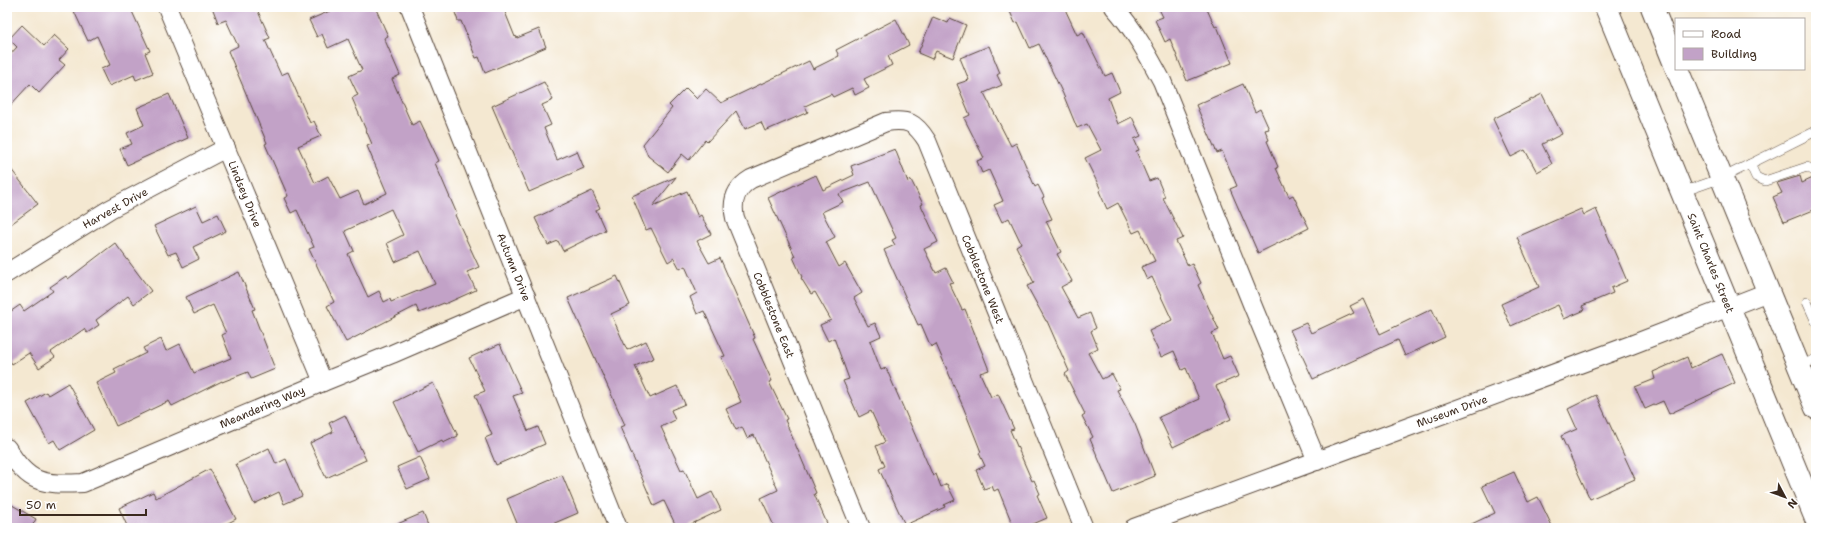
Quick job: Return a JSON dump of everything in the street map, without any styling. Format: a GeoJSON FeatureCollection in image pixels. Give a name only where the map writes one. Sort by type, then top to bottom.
{"type":"FeatureCollection","features":[{"type":"Feature","properties":{"kind":"street","name":"Lindsey Drive"},"geometry":{"type":"LineString","coordinates":[[167,7],[322,382]]}},
{"type":"Feature","properties":{"kind":"street","name":"Autumn Drive"},"geometry":{"type":"LineString","coordinates":[[410,7],[618,528]]}},
{"type":"Feature","properties":{"kind":"street"},"geometry":{"type":"LineString","coordinates":[[1114,7],[1124,18],[1146,50],[1162,81],[1317,461]]}},
{"type":"Feature","properties":{"kind":"street","name":"Saint Charles Street"},"geometry":{"type":"LineString","coordinates":[[1606,7],[1816,518]]}},
{"type":"Feature","properties":{"kind":"street"},"geometry":{"type":"LineString","coordinates":[[1652,7],[1675,65]]}},
{"type":"Feature","properties":{"kind":"street"},"geometry":{"type":"LineString","coordinates":[[1677,70],[1768,292],[1807,362],[1816,408]]}},
{"type":"Feature","properties":{"kind":"street","name":"Cobblestone West"},"geometry":{"type":"LineString","coordinates":[[823,149],[886,122],[901,120],[912,123],[919,129],[927,141],[1084,528]]}},
{"type":"Feature","properties":{"kind":"street","name":"Harvest Drive"},"geometry":{"type":"LineString","coordinates":[[7,274],[110,209],[226,148]]}},
{"type":"Feature","properties":{"kind":"street","name":"Cobblestone East"},"geometry":{"type":"LineString","coordinates":[[823,149],[744,183],[734,199],[732,209],[860,528]]}},
{"type":"Feature","properties":{"kind":"street","name":"Museum Drive"},"geometry":{"type":"LineString","coordinates":[[1145,526],[1631,345],[1768,292]]}},
{"type":"Feature","properties":{"kind":"street","name":"Meandering Way"},"geometry":{"type":"LineString","coordinates":[[7,448],[15,461],[32,478],[55,484],[83,483],[392,354],[526,296]]}},
{"type":"Feature","properties":{"kind":"lane"},"geometry":{"type":"LineString","coordinates":[[1682,192],[1722,178],[1816,131]]}},
{"type":"Feature","properties":{"kind":"lane"},"geometry":{"type":"LineString","coordinates":[[1750,164],[1756,177],[1765,181],[1807,167],[1816,172]]}},
{"type":"Feature","properties":{"kind":"lane"},"geometry":{"type":"LineString","coordinates":[[1807,302],[1816,322]]}},
{"type":"Feature","properties":{"kind":"building"},"geometry":{"type":"Polygon","coordinates":[[[72,7],[130,7],[150,51],[145,53],[153,73],[136,80],[134,75],[109,86],[101,69],[110,65],[97,36],[88,41],[72,7]]]}},
{"type":"Feature","properties":{"kind":"building"},"geometry":{"type":"Polygon","coordinates":[[[212,7],[256,7],[270,38],[265,40],[281,75],[288,72],[310,123],[314,121],[321,136],[298,146],[315,183],[328,176],[340,199],[358,191],[364,204],[387,193],[367,146],[372,144],[352,98],[358,95],[349,76],[362,70],[348,39],[328,48],[322,34],[317,37],[309,20],[339,7],[375,7],[388,36],[384,38],[400,75],[392,79],[412,125],[420,121],[439,161],[435,163],[457,214],[455,215],[479,267],[467,272],[476,290],[445,304],[444,303],[419,313],[416,306],[346,342],[327,306],[334,302],[309,249],[314,247],[297,210],[291,213],[284,198],[288,196],[265,144],[267,143],[228,51],[238,46],[226,20],[218,23],[212,7]],[[391,209],[345,231],[354,251],[348,254],[368,297],[379,291],[384,302],[390,299],[391,302],[435,284],[420,251],[395,262],[387,243],[403,235],[391,209]]]}},
{"type":"Feature","properties":{"kind":"building"},"geometry":{"type":"Polygon","coordinates":[[[453,7],[503,7],[515,37],[516,36],[517,38],[539,29],[546,47],[485,73],[479,57],[476,58],[461,21],[458,21],[453,7]]]}},
{"type":"Feature","properties":{"kind":"building"},"geometry":{"type":"Polygon","coordinates":[[[1008,7],[1064,7],[1077,35],[1083,32],[1105,76],[1112,73],[1120,92],[1108,98],[1118,124],[1132,117],[1141,136],[1134,139],[1139,150],[1136,151],[1149,181],[1157,178],[1165,197],[1163,198],[1183,238],[1176,241],[1188,266],[1192,264],[1201,283],[1198,285],[1219,330],[1212,333],[1223,359],[1230,356],[1239,376],[1216,386],[1231,419],[1173,447],[1159,417],[1199,399],[1186,368],[1182,370],[1174,351],[1161,357],[1149,331],[1172,320],[1152,277],[1147,280],[1141,267],[1155,261],[1140,230],[1133,233],[1118,203],[1107,209],[1099,191],[1101,190],[1085,158],[1101,150],[1087,124],[1077,128],[1063,94],[1039,44],[1030,48],[1018,22],[1015,23],[1008,7]]]}},
{"type":"Feature","properties":{"kind":"building"},"geometry":{"type":"Polygon","coordinates":[[[1158,7],[1206,7],[1215,27],[1217,26],[1232,63],[1187,81],[1170,39],[1165,42],[1155,20],[1163,17],[1158,7]]]}},
{"type":"Feature","properties":{"kind":"building"},"geometry":{"type":"Polygon","coordinates":[[[933,17],[948,23],[950,18],[966,25],[953,58],[936,51],[932,59],[918,53],[933,17]]]}},
{"type":"Feature","properties":{"kind":"building"},"geometry":{"type":"Polygon","coordinates":[[[896,19],[909,45],[888,56],[892,65],[864,79],[869,88],[855,95],[852,88],[833,97],[831,94],[805,106],[808,112],[765,131],[761,122],[745,129],[736,111],[707,142],[705,140],[689,160],[682,154],[668,172],[648,156],[643,144],[672,108],[669,105],[686,88],[697,99],[706,89],[721,103],[809,61],[813,69],[839,56],[836,50],[896,19]]]}},
{"type":"Feature","properties":{"kind":"building"},"geometry":{"type":"Polygon","coordinates":[[[22,25],[44,46],[54,35],[69,49],[59,60],[65,65],[39,93],[30,84],[7,109],[7,58],[17,47],[9,39],[22,25]]]}},
{"type":"Feature","properties":{"kind":"building"},"geometry":{"type":"Polygon","coordinates":[[[989,46],[1000,73],[997,75],[1002,85],[984,93],[1011,146],[1016,143],[1035,187],[1038,185],[1044,197],[1042,198],[1052,219],[1046,221],[1061,252],[1057,254],[1072,281],[1061,287],[1078,318],[1090,313],[1096,328],[1091,331],[1098,348],[1088,353],[1102,379],[1112,374],[1120,389],[1117,390],[1135,424],[1155,476],[1113,493],[1090,439],[1093,437],[1082,416],[1085,414],[1065,374],[1069,371],[1047,321],[1027,286],[1034,283],[1016,246],[1021,243],[1009,218],[1002,222],[994,205],[1003,201],[989,170],[982,173],[977,161],[984,158],[964,118],[970,115],[957,84],[969,80],[960,58],[989,46]]]}},
{"type":"Feature","properties":{"kind":"building"},"geometry":{"type":"Polygon","coordinates":[[[544,82],[553,100],[542,105],[551,125],[544,128],[557,160],[577,151],[584,168],[529,192],[492,106],[544,82]]]}},
{"type":"Feature","properties":{"kind":"building"},"geometry":{"type":"Polygon","coordinates":[[[1243,84],[1255,112],[1260,109],[1269,129],[1265,130],[1269,140],[1267,141],[1278,167],[1276,168],[1289,197],[1293,195],[1309,228],[1258,253],[1230,189],[1237,186],[1222,151],[1217,153],[1196,105],[1243,84]]]}},
{"type":"Feature","properties":{"kind":"building"},"geometry":{"type":"Polygon","coordinates":[[[169,94],[188,138],[127,165],[120,149],[132,144],[127,133],[144,125],[137,108],[169,94]]]}},
{"type":"Feature","properties":{"kind":"building"},"geometry":{"type":"Polygon","coordinates":[[[1542,94],[1562,134],[1542,144],[1552,164],[1537,172],[1525,150],[1511,157],[1493,119],[1542,94]]]}},
{"type":"Feature","properties":{"kind":"building"},"geometry":{"type":"Polygon","coordinates":[[[895,149],[908,182],[911,180],[923,204],[921,205],[938,242],[924,249],[936,273],[946,268],[953,282],[949,283],[962,310],[965,309],[989,370],[980,373],[991,397],[998,394],[1014,429],[1010,430],[1032,481],[1034,480],[1040,494],[1037,495],[1047,518],[1024,528],[1014,528],[998,489],[994,491],[992,486],[984,489],[976,470],[985,466],[964,409],[936,344],[931,347],[921,324],[918,325],[884,250],[895,245],[892,240],[896,238],[870,182],[839,194],[843,202],[822,212],[835,237],[826,242],[839,267],[845,263],[862,293],[854,298],[868,326],[875,323],[881,336],[870,341],[881,370],[886,368],[933,476],[936,474],[941,487],[947,484],[955,500],[944,505],[945,507],[905,525],[879,469],[885,466],[876,446],[885,442],[871,411],[859,417],[843,381],[849,379],[834,338],[828,341],[820,325],[831,320],[815,292],[811,294],[801,278],[802,277],[793,257],[795,256],[768,198],[816,175],[823,190],[854,175],[851,166],[895,149]]]}},
{"type":"Feature","properties":{"kind":"building"},"geometry":{"type":"Polygon","coordinates":[[[7,164],[38,204],[7,227],[7,164]]]}},
{"type":"Feature","properties":{"kind":"building"},"geometry":{"type":"Polygon","coordinates":[[[1800,176],[1802,183],[1813,178],[1816,185],[1816,209],[1784,222],[1773,197],[1782,193],[1777,183],[1800,176]]]}},
{"type":"Feature","properties":{"kind":"building"},"geometry":{"type":"Polygon","coordinates":[[[676,177],[653,206],[687,191],[698,217],[701,215],[711,234],[697,241],[709,263],[720,258],[755,338],[753,339],[772,381],[769,382],[787,419],[785,420],[829,528],[775,528],[761,498],[778,490],[754,435],[747,438],[742,427],[736,430],[726,409],[741,402],[721,357],[725,356],[704,311],[697,314],[690,297],[697,293],[685,266],[680,269],[674,258],[668,262],[651,228],[646,230],[632,196],[676,177]]]}},
{"type":"Feature","properties":{"kind":"building"},"geometry":{"type":"Polygon","coordinates":[[[592,191],[600,208],[596,210],[605,230],[563,251],[558,241],[548,245],[535,218],[592,191]]]}},
{"type":"Feature","properties":{"kind":"building"},"geometry":{"type":"Polygon","coordinates":[[[196,206],[203,221],[218,214],[226,231],[193,247],[199,259],[183,267],[176,252],[168,255],[154,226],[196,206]]]}},
{"type":"Feature","properties":{"kind":"building"},"geometry":{"type":"Polygon","coordinates":[[[1581,209],[1584,215],[1596,209],[1627,281],[1611,288],[1613,293],[1582,306],[1585,310],[1564,319],[1558,305],[1511,326],[1501,304],[1539,287],[1517,237],[1581,209]]]}},
{"type":"Feature","properties":{"kind":"building"},"geometry":{"type":"Polygon","coordinates":[[[115,243],[151,291],[134,304],[128,296],[96,320],[99,325],[87,333],[84,329],[51,352],[55,357],[39,368],[29,353],[12,364],[7,356],[7,314],[20,305],[24,311],[53,291],[50,287],[66,276],[68,279],[115,243]]]}},
{"type":"Feature","properties":{"kind":"building"},"geometry":{"type":"Polygon","coordinates":[[[239,272],[255,309],[252,310],[275,369],[251,379],[248,372],[222,381],[172,406],[169,401],[116,426],[96,383],[116,373],[114,369],[146,353],[143,348],[161,339],[166,351],[180,344],[194,373],[231,358],[222,335],[226,333],[213,305],[194,314],[186,297],[239,272]]]}},
{"type":"Feature","properties":{"kind":"building"},"geometry":{"type":"Polygon","coordinates":[[[617,276],[630,305],[611,314],[627,350],[646,341],[654,358],[635,366],[650,398],[677,386],[685,404],[671,410],[675,420],[661,427],[681,470],[684,469],[698,499],[712,492],[721,510],[683,528],[677,528],[664,501],[654,506],[620,427],[625,425],[568,298],[617,276]]]}},
{"type":"Feature","properties":{"kind":"building"},"geometry":{"type":"Polygon","coordinates":[[[1364,299],[1380,334],[1432,309],[1445,337],[1405,356],[1398,340],[1313,379],[1290,330],[1306,323],[1311,333],[1354,313],[1350,306],[1364,299]]]}},
{"type":"Feature","properties":{"kind":"building"},"geometry":{"type":"Polygon","coordinates":[[[500,344],[522,393],[513,396],[528,431],[538,427],[545,444],[496,465],[485,438],[492,435],[475,395],[485,391],[469,358],[500,344]]]}},
{"type":"Feature","properties":{"kind":"building"},"geometry":{"type":"Polygon","coordinates":[[[1722,354],[1735,383],[1669,414],[1663,401],[1645,409],[1635,387],[1655,379],[1653,372],[1687,357],[1691,368],[1722,354]]]}},
{"type":"Feature","properties":{"kind":"building"},"geometry":{"type":"Polygon","coordinates":[[[68,383],[94,430],[60,450],[54,440],[49,443],[27,403],[46,392],[48,395],[68,383]]]}},
{"type":"Feature","properties":{"kind":"building"},"geometry":{"type":"Polygon","coordinates":[[[433,383],[458,436],[443,443],[442,440],[418,452],[394,402],[433,383]]]}},
{"type":"Feature","properties":{"kind":"building"},"geometry":{"type":"Polygon","coordinates":[[[1596,395],[1635,479],[1590,499],[1561,436],[1577,429],[1568,409],[1596,395]]]}},
{"type":"Feature","properties":{"kind":"building"},"geometry":{"type":"Polygon","coordinates":[[[345,415],[366,460],[326,478],[310,443],[333,432],[329,423],[345,415]]]}},
{"type":"Feature","properties":{"kind":"building"},"geometry":{"type":"Polygon","coordinates":[[[269,448],[276,464],[286,459],[302,496],[284,504],[279,492],[254,504],[236,464],[269,448]]]}},
{"type":"Feature","properties":{"kind":"building"},"geometry":{"type":"Polygon","coordinates":[[[420,457],[430,479],[407,489],[397,467],[420,457]]]}},
{"type":"Feature","properties":{"kind":"building"},"geometry":{"type":"Polygon","coordinates":[[[210,469],[236,519],[218,528],[128,528],[119,508],[153,492],[156,498],[210,469]]]}},
{"type":"Feature","properties":{"kind":"building"},"geometry":{"type":"Polygon","coordinates":[[[1514,472],[1528,502],[1538,497],[1553,528],[1463,528],[1495,513],[1482,486],[1514,472]]]}},
{"type":"Feature","properties":{"kind":"building"},"geometry":{"type":"Polygon","coordinates":[[[562,475],[578,513],[543,528],[519,528],[507,499],[562,475]]]}},
{"type":"Feature","properties":{"kind":"building"},"geometry":{"type":"Polygon","coordinates":[[[7,502],[36,519],[31,528],[7,528],[7,502]]]}},
{"type":"Feature","properties":{"kind":"building"},"geometry":{"type":"Polygon","coordinates":[[[423,513],[429,528],[388,528],[423,513]]]}}]}
